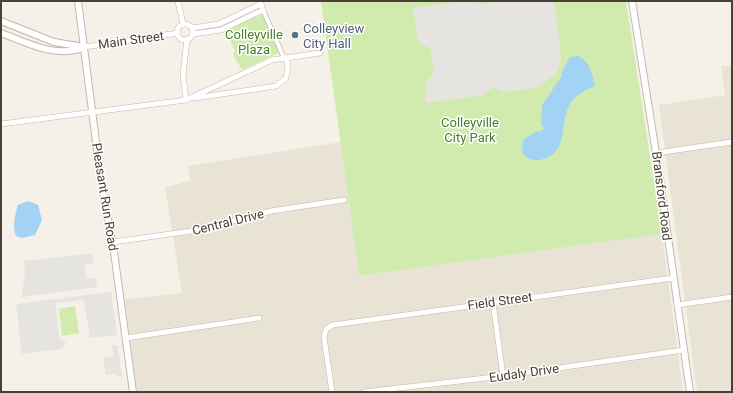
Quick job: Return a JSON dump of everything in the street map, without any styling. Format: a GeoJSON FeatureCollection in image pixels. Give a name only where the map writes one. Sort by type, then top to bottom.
{"type":"FeatureCollection","features":[{"type":"Feature","properties":{"kind":"street","name":"Pleasant Run Road"},"geometry":{"type":"LineString","coordinates":[[78,1],[101,181],[113,242],[133,392]]}},
{"type":"Feature","properties":{"kind":"street"},"geometry":{"type":"LineString","coordinates":[[178,1],[183,24]]}},
{"type":"Feature","properties":{"kind":"street","name":"Bransford Road"},"geometry":{"type":"LineString","coordinates":[[632,1],[656,153],[690,392]]}},
{"type":"Feature","properties":{"kind":"street"},"geometry":{"type":"LineString","coordinates":[[1,124],[186,100],[276,86],[282,82],[288,72],[285,58],[260,2],[219,24],[192,28],[183,24]]}},
{"type":"Feature","properties":{"kind":"street"},"geometry":{"type":"LineString","coordinates":[[186,100],[183,75],[187,39],[193,34],[221,30],[263,10]]}},
{"type":"Feature","properties":{"kind":"street","name":"Main Street"},"geometry":{"type":"LineString","coordinates":[[1,21],[54,42],[84,47]]}},
{"type":"Feature","properties":{"kind":"street"},"geometry":{"type":"LineString","coordinates":[[183,24],[179,28],[178,33],[180,38],[187,39]]}},
{"type":"Feature","properties":{"kind":"street"},"geometry":{"type":"LineString","coordinates":[[192,28],[193,34]]}},
{"type":"Feature","properties":{"kind":"street","name":"Main Street"},"geometry":{"type":"LineString","coordinates":[[1,33],[37,47],[59,52],[70,52],[84,47],[178,33]]}},
{"type":"Feature","properties":{"kind":"street"},"geometry":{"type":"LineString","coordinates":[[186,100],[272,60],[320,53]]}},
{"type":"Feature","properties":{"kind":"street"},"geometry":{"type":"LineString","coordinates":[[656,153],[732,142]]}},
{"type":"Feature","properties":{"kind":"street","name":"Central Drive"},"geometry":{"type":"LineString","coordinates":[[113,242],[198,230],[271,211],[344,200]]}},
{"type":"Feature","properties":{"kind":"street","name":"Field Street"},"geometry":{"type":"LineString","coordinates":[[332,392],[324,337],[327,327],[493,302],[673,278]]}},
{"type":"Feature","properties":{"kind":"street"},"geometry":{"type":"LineString","coordinates":[[677,305],[732,297]]}},
{"type":"Feature","properties":{"kind":"street"},"geometry":{"type":"LineString","coordinates":[[493,302],[503,376]]}},
{"type":"Feature","properties":{"kind":"street"},"geometry":{"type":"LineString","coordinates":[[126,338],[258,318]]}},
{"type":"Feature","properties":{"kind":"street","name":"Eudaly Drive"},"geometry":{"type":"LineString","coordinates":[[364,392],[503,376],[684,350]]}},
{"type":"Feature","properties":{"kind":"shaded area"},"geometry":{"type":"Polygon","coordinates":[[[465,1],[476,1],[477,4],[487,3],[487,1],[554,1],[561,55],[560,64],[556,74],[538,87],[504,92],[495,88],[489,90],[485,95],[426,103],[425,83],[434,72],[429,48],[418,42],[413,8],[465,1]]]}},
{"type":"Feature","properties":{"kind":"shaded area"},"geometry":{"type":"Polygon","coordinates":[[[732,65],[732,392],[697,392],[659,105],[725,95],[721,66],[732,65]]]}},
{"type":"Feature","properties":{"kind":"shaded area"},"geometry":{"type":"Polygon","coordinates":[[[341,142],[359,276],[662,234],[683,392],[137,392],[125,299],[182,293],[165,187],[190,181],[188,166],[341,142]]]}},
{"type":"Feature","properties":{"kind":"shaded area"},"geometry":{"type":"Polygon","coordinates":[[[92,253],[93,263],[85,265],[86,279],[96,278],[97,287],[22,297],[25,272],[24,261],[92,253]]]}},
{"type":"Feature","properties":{"kind":"shaded area"},"geometry":{"type":"Polygon","coordinates":[[[111,292],[117,335],[90,338],[84,300],[55,303],[60,341],[63,339],[66,344],[61,349],[22,354],[16,304],[111,292]]]}},
{"type":"Feature","properties":{"kind":"shaded area"},"geometry":{"type":"Polygon","coordinates":[[[112,345],[117,345],[122,376],[116,377],[116,374],[106,375],[103,358],[114,356],[112,345]]]}},
{"type":"Feature","properties":{"kind":"green space","name":"Colleyville City Park"},"geometry":{"type":"Polygon","coordinates":[[[321,1],[626,1],[662,234],[359,276],[321,1]]]}},
{"type":"Feature","properties":{"kind":"green space","name":"Colleyville Plaza"},"geometry":{"type":"Polygon","coordinates":[[[265,13],[282,51],[242,70],[233,54],[235,50],[225,31],[265,13]]]}},
{"type":"Feature","properties":{"kind":"green space"},"geometry":{"type":"Polygon","coordinates":[[[75,306],[79,333],[62,336],[59,309],[75,306]]]}},
{"type":"Feature","properties":{"kind":"water"},"geometry":{"type":"Polygon","coordinates":[[[577,56],[588,64],[595,86],[578,95],[570,104],[560,144],[556,151],[550,156],[540,160],[533,160],[523,154],[522,149],[524,139],[538,131],[543,130],[544,128],[541,124],[542,105],[562,76],[561,74],[570,57],[577,56]]]}},
{"type":"Feature","properties":{"kind":"water"},"geometry":{"type":"Polygon","coordinates":[[[28,201],[38,205],[42,220],[35,235],[22,238],[16,236],[15,233],[15,217],[18,205],[28,201]]]}},
{"type":"Feature","properties":{"kind":"place","name":"Colleyview City Hall"},"geometry":{"type":"Point","coordinates":[295,35]}}]}
